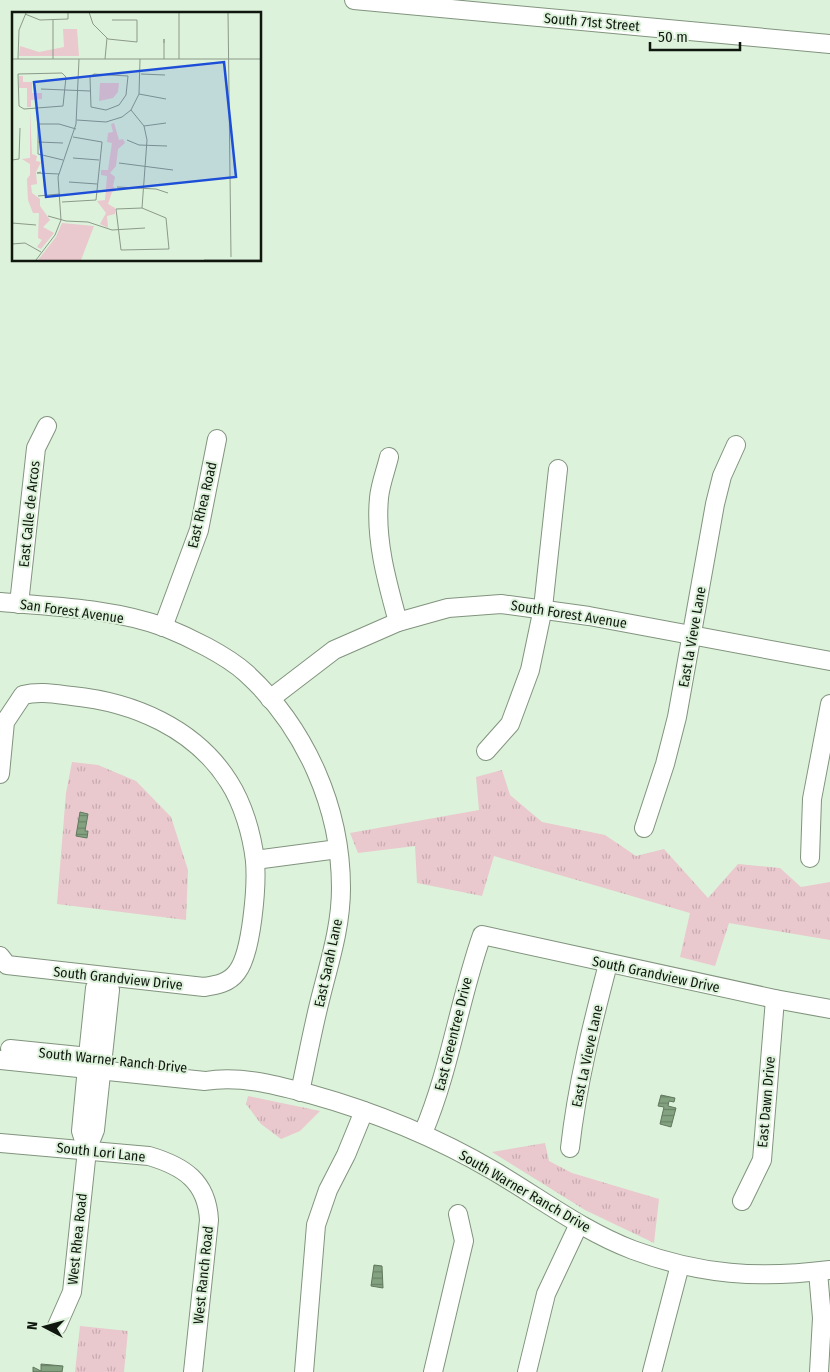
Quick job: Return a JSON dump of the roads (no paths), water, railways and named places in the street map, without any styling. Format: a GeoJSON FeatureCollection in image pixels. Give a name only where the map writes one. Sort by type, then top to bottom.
{"type":"FeatureCollection","features":[{"type":"Feature","properties":{"kind":"street","name":"South 71st Street"},"geometry":{"type":"LineString","coordinates":[[354,0],[830,44]]}},
{"type":"Feature","properties":{"kind":"street","name":"East Calle de Arcos"},"geometry":{"type":"LineString","coordinates":[[19,604],[36,448],[47,426]]}},
{"type":"Feature","properties":{"kind":"street","name":"East Rhea Road"},"geometry":{"type":"LineString","coordinates":[[163,627],[199,530],[217,438]]}},
{"type":"Feature","properties":{"kind":"street","name":"East la Vieve Lane"},"geometry":{"type":"LineString","coordinates":[[644,828],[677,717],[715,504],[722,476],[736,445]]}},
{"type":"Feature","properties":{"kind":"street"},"geometry":{"type":"LineString","coordinates":[[389,456],[379,497],[379,526],[388,586],[398,622]]}},
{"type":"Feature","properties":{"kind":"street"},"geometry":{"type":"LineString","coordinates":[[486,751],[510,724],[530,670],[543,608],[558,469]]}},
{"type":"Feature","properties":{"kind":"street","name":"San Forest Avenue"},"geometry":{"type":"LineString","coordinates":[[0,602],[107,613],[163,627],[207,648],[245,672],[270,699]]}},
{"type":"Feature","properties":{"kind":"street","name":"South Forest Avenue"},"geometry":{"type":"LineString","coordinates":[[270,699],[334,650],[398,622],[448,608],[501,604],[543,608],[830,661]]}},
{"type":"Feature","properties":{"kind":"street"},"geometry":{"type":"LineString","coordinates":[[0,774],[6,722],[23,695],[37,692],[90,697],[126,706],[163,721],[190,740],[229,781],[244,812],[255,860],[338,849]]}},
{"type":"Feature","properties":{"kind":"street","name":"East Sarah Lane"},"geometry":{"type":"LineString","coordinates":[[270,699],[316,767],[330,811],[338,849],[341,888],[338,932],[300,1092]]}},
{"type":"Feature","properties":{"kind":"street"},"geometry":{"type":"LineString","coordinates":[[810,858],[812,799],[830,704]]}},
{"type":"Feature","properties":{"kind":"street","name":"South Grandview Drive"},"geometry":{"type":"LineString","coordinates":[[0,956],[7,965],[204,988],[223,984],[237,972],[245,956],[250,932],[255,860]]}},
{"type":"Feature","properties":{"kind":"street","name":"South Grandview Drive"},"geometry":{"type":"LineString","coordinates":[[482,935],[608,964],[830,1009]]}},
{"type":"Feature","properties":{"kind":"street","name":"East Greentree Drive"},"geometry":{"type":"LineString","coordinates":[[423,1133],[437,1101],[468,976],[482,935]]}},
{"type":"Feature","properties":{"kind":"street","name":"East La Vieve Lane"},"geometry":{"type":"LineString","coordinates":[[570,1148],[575,1106],[584,1061],[608,964]]}},
{"type":"Feature","properties":{"kind":"street"},"geometry":{"type":"LineString","coordinates":[[94,1063],[95,988],[103,977]]}},
{"type":"Feature","properties":{"kind":"street","name":"East Dawn Drive"},"geometry":{"type":"LineString","coordinates":[[742,1201],[762,1160],[775,999]]}},
{"type":"Feature","properties":{"kind":"street","name":"South Warner Ranch Drive"},"geometry":{"type":"LineString","coordinates":[[0,1048],[205,1081],[224,1078],[300,1092],[364,1111],[423,1133],[493,1171],[579,1224],[631,1250],[680,1265],[739,1275],[768,1276],[824,1271]]}},
{"type":"Feature","properties":{"kind":"street","name":"South Warner Ranch Drive"},"geometry":{"type":"LineString","coordinates":[[0,1060],[94,1063]]}},
{"type":"Feature","properties":{"kind":"street","name":"West Rhea Road"},"geometry":{"type":"LineString","coordinates":[[57,1326],[72,1292],[87,1150],[81,1131],[94,1063]]}},
{"type":"Feature","properties":{"kind":"street"},"geometry":{"type":"LineString","coordinates":[[304,1372],[316,1225],[328,1190],[346,1155],[364,1111]]}},
{"type":"Feature","properties":{"kind":"street","name":"South Lori Lane"},"geometry":{"type":"LineString","coordinates":[[0,1143],[149,1156],[183,1169],[195,1181]]}},
{"type":"Feature","properties":{"kind":"street","name":"West Ranch Road"},"geometry":{"type":"LineString","coordinates":[[193,1372],[209,1220],[205,1198],[195,1181]]}},
{"type":"Feature","properties":{"kind":"street"},"geometry":{"type":"LineString","coordinates":[[433,1372],[464,1241],[458,1214]]}},
{"type":"Feature","properties":{"kind":"street"},"geometry":{"type":"LineString","coordinates":[[527,1372],[546,1294],[579,1224]]}},
{"type":"Feature","properties":{"kind":"street"},"geometry":{"type":"LineString","coordinates":[[652,1372],[680,1265]]}},
{"type":"Feature","properties":{"kind":"street"},"geometry":{"type":"LineString","coordinates":[[819,1372],[824,1271]]}}]}
